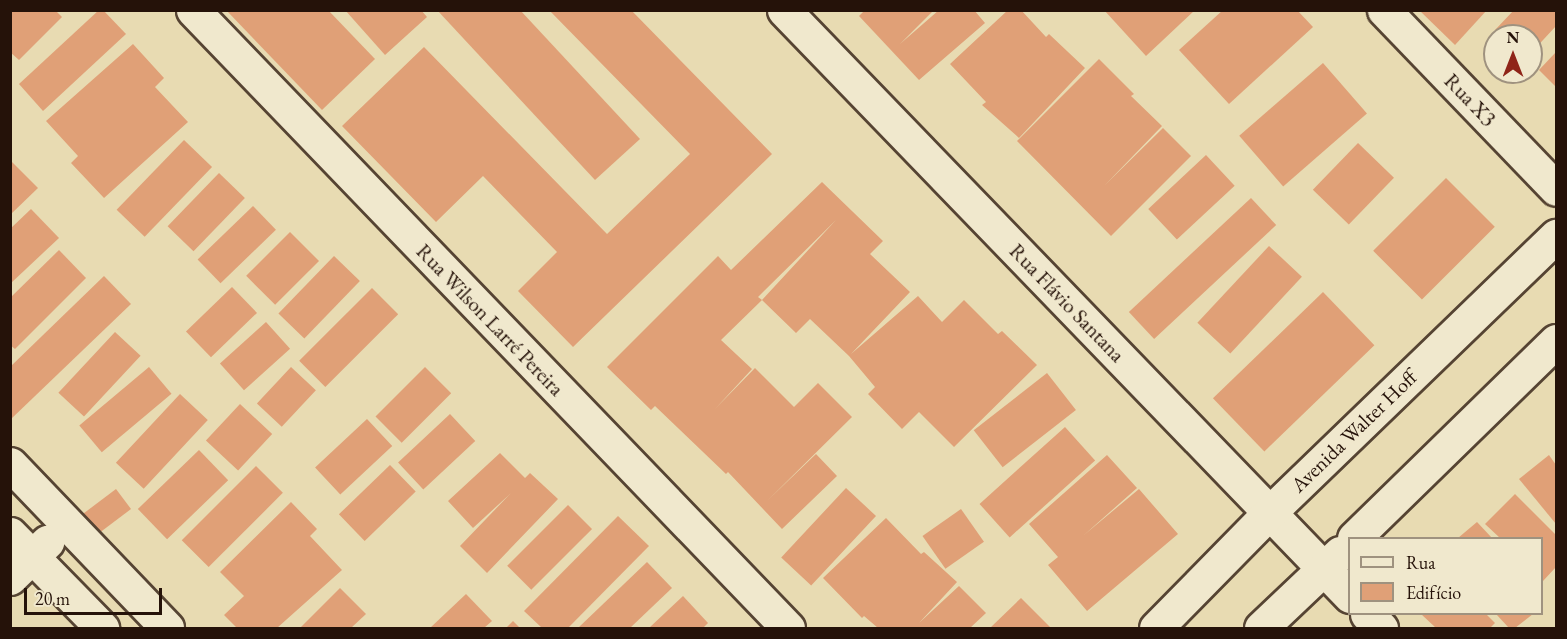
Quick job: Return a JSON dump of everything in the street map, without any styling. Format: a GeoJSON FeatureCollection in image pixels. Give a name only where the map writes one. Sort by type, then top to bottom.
{"type":"FeatureCollection","features":[{"type":"Feature","properties":{"kind":"street","name":"Rua Wilson Larré Pereira"},"geometry":{"type":"LineString","coordinates":[[193,10],[788,628]]}},
{"type":"Feature","properties":{"kind":"street","name":"Rua Flávio Santana"},"geometry":{"type":"LineString","coordinates":[[784,10],[1348,594]]}},
{"type":"Feature","properties":{"kind":"street","name":"Rua X3"},"geometry":{"type":"LineString","coordinates":[[1384,10],[1557,189]]}},
{"type":"Feature","properties":{"kind":"street","name":"Avenida Walter Hoff"},"geometry":{"type":"LineString","coordinates":[[1155,628],[1269,513],[1557,236]]}},
{"type":"Feature","properties":{"kind":"street"},"geometry":{"type":"LineString","coordinates":[[1355,537],[1557,341]]}},
{"type":"Feature","properties":{"kind":"street"},"geometry":{"type":"LineString","coordinates":[[10,464],[167,628]]}},
{"type":"Feature","properties":{"kind":"street"},"geometry":{"type":"LineString","coordinates":[[22,568],[66,522]]}},
{"type":"Feature","properties":{"kind":"street"},"geometry":{"type":"LineString","coordinates":[[10,534],[22,568],[102,628]]}},
{"type":"Feature","properties":{"kind":"street"},"geometry":{"type":"LineString","coordinates":[[1261,628],[1348,545]]}},
{"type":"Feature","properties":{"kind":"street"},"geometry":{"type":"LineString","coordinates":[[1368,615],[1381,628]]}},
{"type":"Feature","properties":{"kind":"building"},"geometry":{"type":"Polygon","coordinates":[[[10,10],[55,10],[62,17],[19,60],[10,52],[10,10]]]}},
{"type":"Feature","properties":{"kind":"building"},"geometry":{"type":"Polygon","coordinates":[[[99,10],[103,10],[126,34],[43,111],[19,84],[99,10]]]}},
{"type":"Feature","properties":{"kind":"building"},"geometry":{"type":"Polygon","coordinates":[[[226,10],[328,10],[375,59],[322,110],[226,10]]]}},
{"type":"Feature","properties":{"kind":"building"},"geometry":{"type":"Polygon","coordinates":[[[345,10],[421,10],[427,17],[385,55],[345,10]]]}},
{"type":"Feature","properties":{"kind":"building"},"geometry":{"type":"Polygon","coordinates":[[[437,10],[520,10],[640,139],[595,180],[437,10]]]}},
{"type":"Feature","properties":{"kind":"building"},"geometry":{"type":"Polygon","coordinates":[[[549,10],[631,10],[772,154],[573,347],[518,291],[557,252],[483,176],[436,222],[342,126],[424,47],[607,234],[690,154],[549,10]]]}},
{"type":"Feature","properties":{"kind":"building"},"geometry":{"type":"Polygon","coordinates":[[[865,10],[934,10],[900,44],[939,10],[974,10],[985,23],[919,80],[859,16],[865,10]]]}},
{"type":"Feature","properties":{"kind":"building"},"geometry":{"type":"Polygon","coordinates":[[[1008,10],[1021,10],[1046,37],[1049,34],[1085,68],[1019,138],[982,105],[986,102],[950,64],[1008,10]]]}},
{"type":"Feature","properties":{"kind":"building"},"geometry":{"type":"Polygon","coordinates":[[[1104,10],[1195,10],[1146,56],[1104,10]]]}},
{"type":"Feature","properties":{"kind":"building"},"geometry":{"type":"Polygon","coordinates":[[[1223,10],[1297,10],[1313,27],[1229,104],[1179,50],[1223,10]]]}},
{"type":"Feature","properties":{"kind":"building"},"geometry":{"type":"Polygon","coordinates":[[[1419,10],[1487,10],[1455,45],[1419,10]]]}},
{"type":"Feature","properties":{"kind":"building"},"geometry":{"type":"Polygon","coordinates":[[[1514,10],[1556,10],[1556,26],[1543,40],[1543,24],[1501,24],[1514,10]]]}},
{"type":"Feature","properties":{"kind":"building"},"geometry":{"type":"Polygon","coordinates":[[[133,44],[164,78],[155,87],[188,122],[104,198],[71,163],[78,156],[46,121],[133,44]]]}},
{"type":"Feature","properties":{"kind":"building"},"geometry":{"type":"Polygon","coordinates":[[[1556,52],[1556,87],[1543,74],[1543,66],[1556,52]]]}},
{"type":"Feature","properties":{"kind":"building"},"geometry":{"type":"Polygon","coordinates":[[[1099,59],[1134,94],[1131,96],[1162,126],[1105,185],[1163,128],[1191,156],[1111,236],[1017,141],[1099,59]]]}},
{"type":"Feature","properties":{"kind":"building"},"geometry":{"type":"Polygon","coordinates":[[[1323,63],[1367,114],[1283,186],[1239,136],[1323,63]]]}},
{"type":"Feature","properties":{"kind":"building"},"geometry":{"type":"Polygon","coordinates":[[[184,140],[212,167],[145,237],[117,210],[184,140]]]}},
{"type":"Feature","properties":{"kind":"building"},"geometry":{"type":"Polygon","coordinates":[[[1358,143],[1394,178],[1349,224],[1313,190],[1358,143]]]}},
{"type":"Feature","properties":{"kind":"building"},"geometry":{"type":"Polygon","coordinates":[[[1206,155],[1235,186],[1177,240],[1148,209],[1206,155]]]}},
{"type":"Feature","properties":{"kind":"building"},"geometry":{"type":"Polygon","coordinates":[[[10,160],[38,188],[10,215],[10,160]]]}},
{"type":"Feature","properties":{"kind":"building"},"geometry":{"type":"Polygon","coordinates":[[[219,173],[245,198],[193,251],[168,226],[219,173]]]}},
{"type":"Feature","properties":{"kind":"building"},"geometry":{"type":"Polygon","coordinates":[[[1446,178],[1495,227],[1422,300],[1373,251],[1446,178]]]}},
{"type":"Feature","properties":{"kind":"building"},"geometry":{"type":"Polygon","coordinates":[[[822,182],[883,241],[870,254],[910,292],[851,354],[918,296],[942,322],[964,300],[998,334],[1002,331],[1037,365],[954,447],[919,412],[902,429],[868,394],[875,387],[849,356],[810,319],[796,333],[762,300],[721,340],[752,369],[715,409],[755,368],[794,407],[818,383],[852,417],[767,501],[816,454],[837,476],[782,529],[728,472],[726,474],[655,406],[651,410],[607,367],[718,256],[731,270],[822,182]],[[836,220],[758,297],[762,300],[836,220]]]}},
{"type":"Feature","properties":{"kind":"building"},"geometry":{"type":"Polygon","coordinates":[[[1251,198],[1276,225],[1154,339],[1129,312],[1251,198]]]}},
{"type":"Feature","properties":{"kind":"building"},"geometry":{"type":"Polygon","coordinates":[[[253,206],[276,230],[221,283],[198,259],[253,206]]]}},
{"type":"Feature","properties":{"kind":"building"},"geometry":{"type":"Polygon","coordinates":[[[31,209],[59,238],[10,284],[10,229],[31,209]]]}},
{"type":"Feature","properties":{"kind":"building"},"geometry":{"type":"Polygon","coordinates":[[[290,232],[319,261],[275,305],[246,276],[290,232]]]}},
{"type":"Feature","properties":{"kind":"building"},"geometry":{"type":"Polygon","coordinates":[[[1269,246],[1302,277],[1230,353],[1197,323],[1269,246]]]}},
{"type":"Feature","properties":{"kind":"building"},"geometry":{"type":"Polygon","coordinates":[[[59,250],[86,278],[15,349],[10,345],[10,298],[59,250]]]}},
{"type":"Feature","properties":{"kind":"building"},"geometry":{"type":"Polygon","coordinates":[[[334,256],[360,281],[304,339],[278,314],[334,256]]]}},
{"type":"Feature","properties":{"kind":"building"},"geometry":{"type":"Polygon","coordinates":[[[104,276],[131,304],[10,420],[10,367],[104,276]]]}},
{"type":"Feature","properties":{"kind":"building"},"geometry":{"type":"Polygon","coordinates":[[[232,287],[257,313],[211,357],[186,331],[232,287]]]}},
{"type":"Feature","properties":{"kind":"building"},"geometry":{"type":"Polygon","coordinates":[[[372,288],[398,314],[325,387],[299,361],[372,288]]]}},
{"type":"Feature","properties":{"kind":"building"},"geometry":{"type":"Polygon","coordinates":[[[1323,292],[1374,345],[1264,452],[1213,398],[1323,292]]]}},
{"type":"Feature","properties":{"kind":"building"},"geometry":{"type":"Polygon","coordinates":[[[266,322],[290,349],[244,390],[220,363],[266,322]]]}},
{"type":"Feature","properties":{"kind":"building"},"geometry":{"type":"Polygon","coordinates":[[[115,332],[141,356],[84,417],[58,393],[115,332]]]}},
{"type":"Feature","properties":{"kind":"building"},"geometry":{"type":"Polygon","coordinates":[[[149,367],[171,394],[102,452],[79,425],[149,367]]]}},
{"type":"Feature","properties":{"kind":"building"},"geometry":{"type":"Polygon","coordinates":[[[291,367],[316,390],[282,427],[257,404],[291,367]]]}},
{"type":"Feature","properties":{"kind":"building"},"geometry":{"type":"Polygon","coordinates":[[[425,367],[451,393],[402,443],[376,416],[425,367]]]}},
{"type":"Feature","properties":{"kind":"building"},"geometry":{"type":"Polygon","coordinates":[[[1047,373],[1076,410],[1003,467],[974,430],[1047,373]]]}},
{"type":"Feature","properties":{"kind":"building"},"geometry":{"type":"Polygon","coordinates":[[[180,394],[208,420],[144,489],[116,463],[180,394]]]}},
{"type":"Feature","properties":{"kind":"building"},"geometry":{"type":"Polygon","coordinates":[[[240,404],[272,434],[238,471],[206,441],[240,404]]]}},
{"type":"Feature","properties":{"kind":"building"},"geometry":{"type":"Polygon","coordinates":[[[450,414],[475,441],[423,489],[398,462],[450,414]]]}},
{"type":"Feature","properties":{"kind":"building"},"geometry":{"type":"Polygon","coordinates":[[[367,419],[392,446],[340,494],[315,467],[367,419]]]}},
{"type":"Feature","properties":{"kind":"building"},"geometry":{"type":"Polygon","coordinates":[[[1065,427],[1095,460],[1010,537],[980,504],[1065,427]]]}},
{"type":"Feature","properties":{"kind":"building"},"geometry":{"type":"Polygon","coordinates":[[[199,450],[228,480],[167,539],[138,509],[199,450]]]}},
{"type":"Feature","properties":{"kind":"building"},"geometry":{"type":"Polygon","coordinates":[[[500,453],[525,478],[530,473],[558,499],[487,573],[460,546],[511,493],[473,528],[448,501],[500,453]]]}},
{"type":"Feature","properties":{"kind":"building"},"geometry":{"type":"Polygon","coordinates":[[[1107,455],[1137,488],[1084,535],[1139,489],[1178,534],[1087,611],[1048,565],[1058,557],[1029,524],[1107,455]]]}},
{"type":"Feature","properties":{"kind":"building"},"geometry":{"type":"Polygon","coordinates":[[[1549,455],[1556,465],[1556,524],[1519,479],[1549,455]]]}},
{"type":"Feature","properties":{"kind":"building"},"geometry":{"type":"Polygon","coordinates":[[[390,465],[416,492],[365,541],[339,514],[390,465]]]}},
{"type":"Feature","properties":{"kind":"building"},"geometry":{"type":"Polygon","coordinates":[[[256,466],[283,493],[209,567],[182,540],[256,466]]]}},
{"type":"Feature","properties":{"kind":"building"},"geometry":{"type":"Polygon","coordinates":[[[846,488],[876,516],[811,585],[781,557],[846,488]]]}},
{"type":"Feature","properties":{"kind":"building"},"geometry":{"type":"Polygon","coordinates":[[[116,489],[131,509],[98,534],[82,514],[116,489]]]}},
{"type":"Feature","properties":{"kind":"building"},"geometry":{"type":"Polygon","coordinates":[[[1515,494],[1556,535],[1556,567],[1543,581],[1543,537],[1499,537],[1485,524],[1515,494]]]}},
{"type":"Feature","properties":{"kind":"building"},"geometry":{"type":"Polygon","coordinates":[[[291,502],[317,529],[310,536],[342,570],[277,628],[237,628],[224,615],[244,596],[220,572],[291,502]]]}},
{"type":"Feature","properties":{"kind":"building"},"geometry":{"type":"Polygon","coordinates":[[[568,505],[592,529],[531,590],[507,566],[568,505]]]}},
{"type":"Feature","properties":{"kind":"building"},"geometry":{"type":"Polygon","coordinates":[[[961,509],[984,542],[945,569],[922,536],[961,509]]]}},
{"type":"Feature","properties":{"kind":"building"},"geometry":{"type":"Polygon","coordinates":[[[618,516],[649,546],[568,628],[542,628],[524,611],[618,516]]]}},
{"type":"Feature","properties":{"kind":"building"},"geometry":{"type":"Polygon","coordinates":[[[886,518],[921,554],[924,552],[957,582],[919,623],[959,586],[986,613],[970,628],[878,628],[864,616],[862,618],[823,578],[886,518]]]}},
{"type":"Feature","properties":{"kind":"building"},"geometry":{"type":"Polygon","coordinates":[[[1477,522],[1491,537],[1459,537],[1477,522]]]}},
{"type":"Feature","properties":{"kind":"building"},"geometry":{"type":"Polygon","coordinates":[[[647,562],[672,588],[630,628],[578,628],[647,562]]]}},
{"type":"Feature","properties":{"kind":"building"},"geometry":{"type":"Polygon","coordinates":[[[340,588],[366,614],[351,628],[300,628],[340,588]]]}},
{"type":"Feature","properties":{"kind":"building"},"geometry":{"type":"Polygon","coordinates":[[[466,594],[492,621],[484,628],[430,628],[466,594]]]}},
{"type":"Feature","properties":{"kind":"building"},"geometry":{"type":"Polygon","coordinates":[[[683,596],[708,623],[703,628],[649,628],[683,596]]]}},
{"type":"Feature","properties":{"kind":"building"},"geometry":{"type":"Polygon","coordinates":[[[1021,598],[1050,627],[990,628],[1021,598]]]}},
{"type":"Feature","properties":{"kind":"building"},"geometry":{"type":"Polygon","coordinates":[[[1422,615],[1487,615],[1495,623],[1490,628],[1436,628],[1422,615]]]}},
{"type":"Feature","properties":{"kind":"building"},"geometry":{"type":"Polygon","coordinates":[[[1497,615],[1532,615],[1515,628],[1509,628],[1497,615]]]}},
{"type":"Feature","properties":{"kind":"building"},"geometry":{"type":"Polygon","coordinates":[[[513,621],[520,628],[506,628],[513,621]]]}}]}
